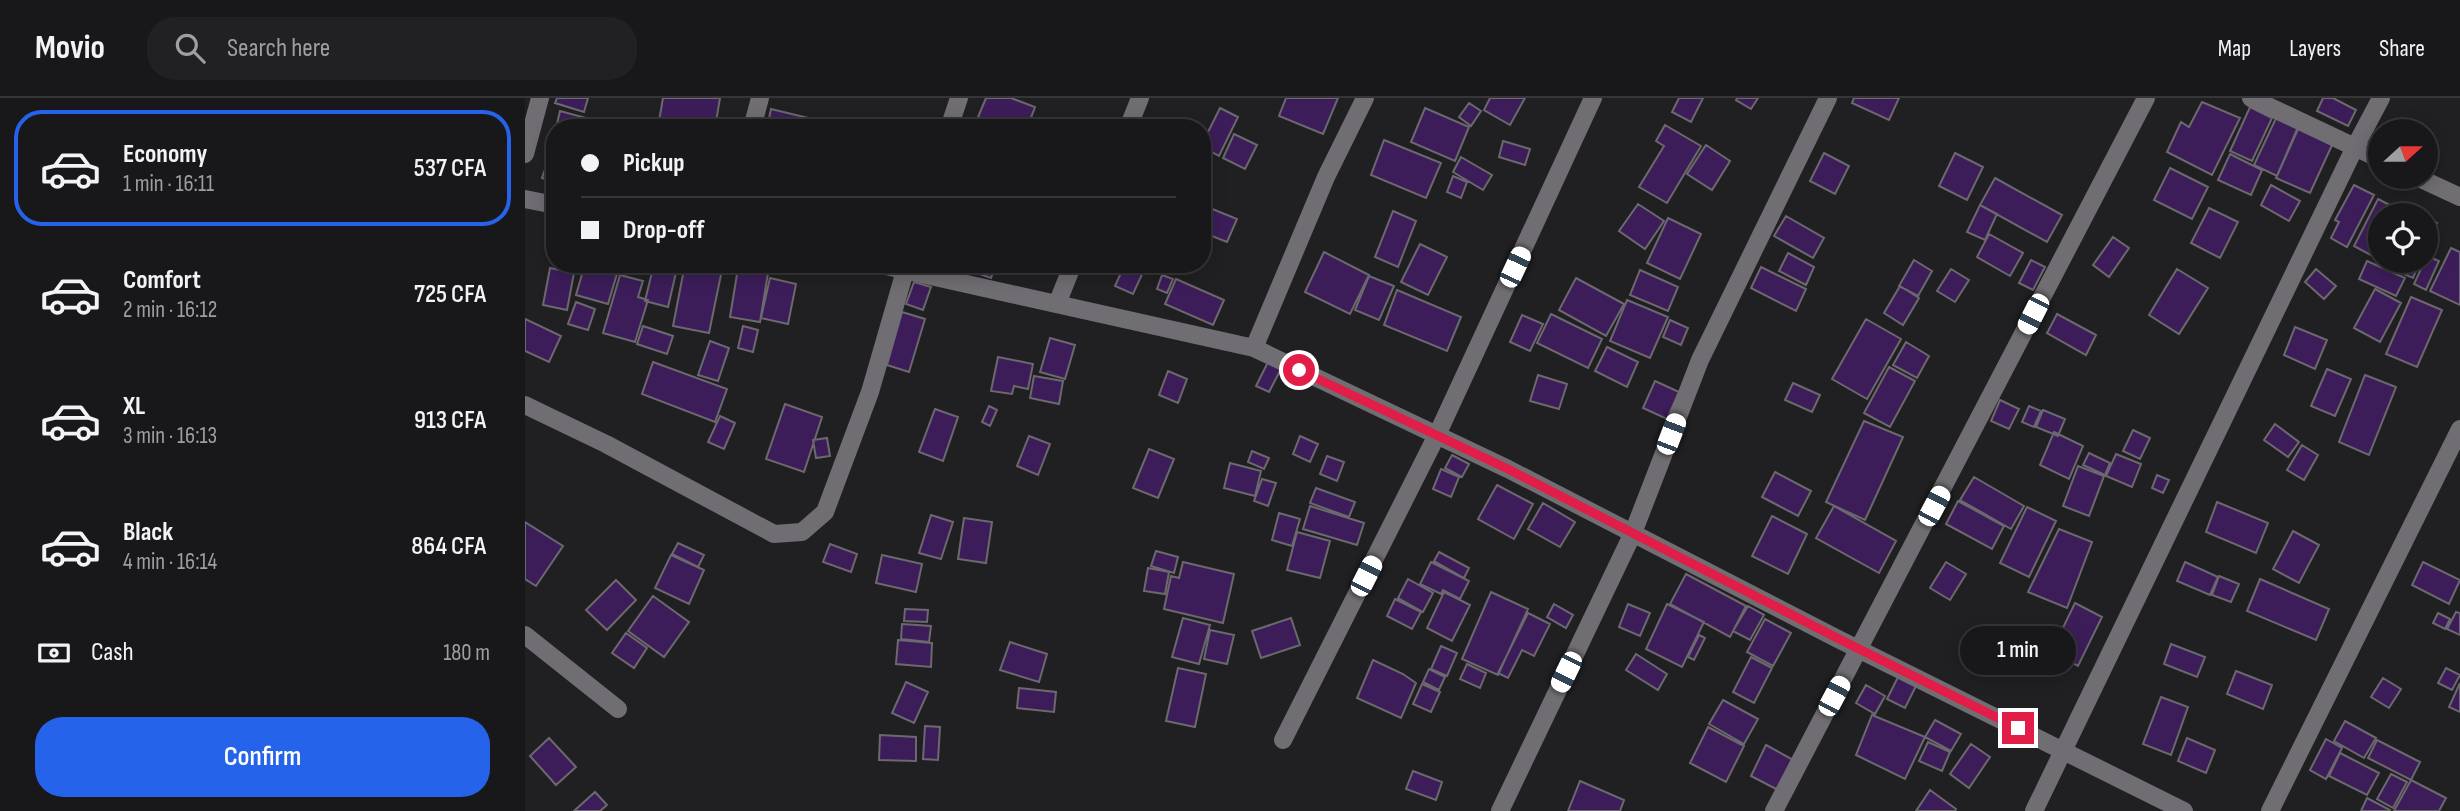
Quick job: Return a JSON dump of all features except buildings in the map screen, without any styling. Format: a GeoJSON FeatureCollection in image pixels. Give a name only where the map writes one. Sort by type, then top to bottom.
{"type":"FeatureCollection","features":[{"type":"Feature","properties":{"kind":"street"},"geometry":{"type":"LineString","coordinates":[[525,154],[540,98]]}},
{"type":"Feature","properties":{"kind":"street"},"geometry":{"type":"LineString","coordinates":[[754,119],[760,98]]}},
{"type":"Feature","properties":{"kind":"street"},"geometry":{"type":"LineString","coordinates":[[952,119],[959,98]]}},
{"type":"Feature","properties":{"kind":"street"},"geometry":{"type":"LineString","coordinates":[[1132,119],[1140,98]]}},
{"type":"Feature","properties":{"kind":"street"},"geometry":{"type":"LineString","coordinates":[[1254,348],[1326,177],[1365,98]]}},
{"type":"Feature","properties":{"kind":"street"},"geometry":{"type":"LineString","coordinates":[[1283,740],[1437,435],[1593,98]]}},
{"type":"Feature","properties":{"kind":"street"},"geometry":{"type":"LineString","coordinates":[[1500,811],[1633,533],[1700,360],[1828,98]]}},
{"type":"Feature","properties":{"kind":"street"},"geometry":{"type":"LineString","coordinates":[[1774,811],[2146,98]]}},
{"type":"Feature","properties":{"kind":"street"},"geometry":{"type":"LineString","coordinates":[[2252,98],[2368,153]]}},
{"type":"Feature","properties":{"kind":"street"},"geometry":{"type":"LineString","coordinates":[[2034,811],[2381,98]]}},
{"type":"Feature","properties":{"kind":"street"},"geometry":{"type":"LineString","coordinates":[[2438,187],[2460,197]]}},
{"type":"Feature","properties":{"kind":"street"},"geometry":{"type":"LineString","coordinates":[[525,199],[546,203]]}},
{"type":"Feature","properties":{"kind":"street"},"geometry":{"type":"LineString","coordinates":[[525,405],[606,444],[774,534],[802,532],[825,512],[870,392],[904,273]]}},
{"type":"Feature","properties":{"kind":"street"},"geometry":{"type":"LineString","coordinates":[[930,273],[1254,348],[1508,469],[1859,650],[2184,811]]}},
{"type":"Feature","properties":{"kind":"street"},"geometry":{"type":"LineString","coordinates":[[1057,304],[1069,273]]}},
{"type":"Feature","properties":{"kind":"street"},"geometry":{"type":"LineString","coordinates":[[2270,811],[2460,429]]}},
{"type":"Feature","properties":{"kind":"street"},"geometry":{"type":"LineString","coordinates":[[525,635],[618,709]]}},
{"type":"Feature","properties":{"kind":"route"},"geometry":{"type":"LineString","coordinates":[[1299,370],[1508,469],[2018,728]]}}]}
